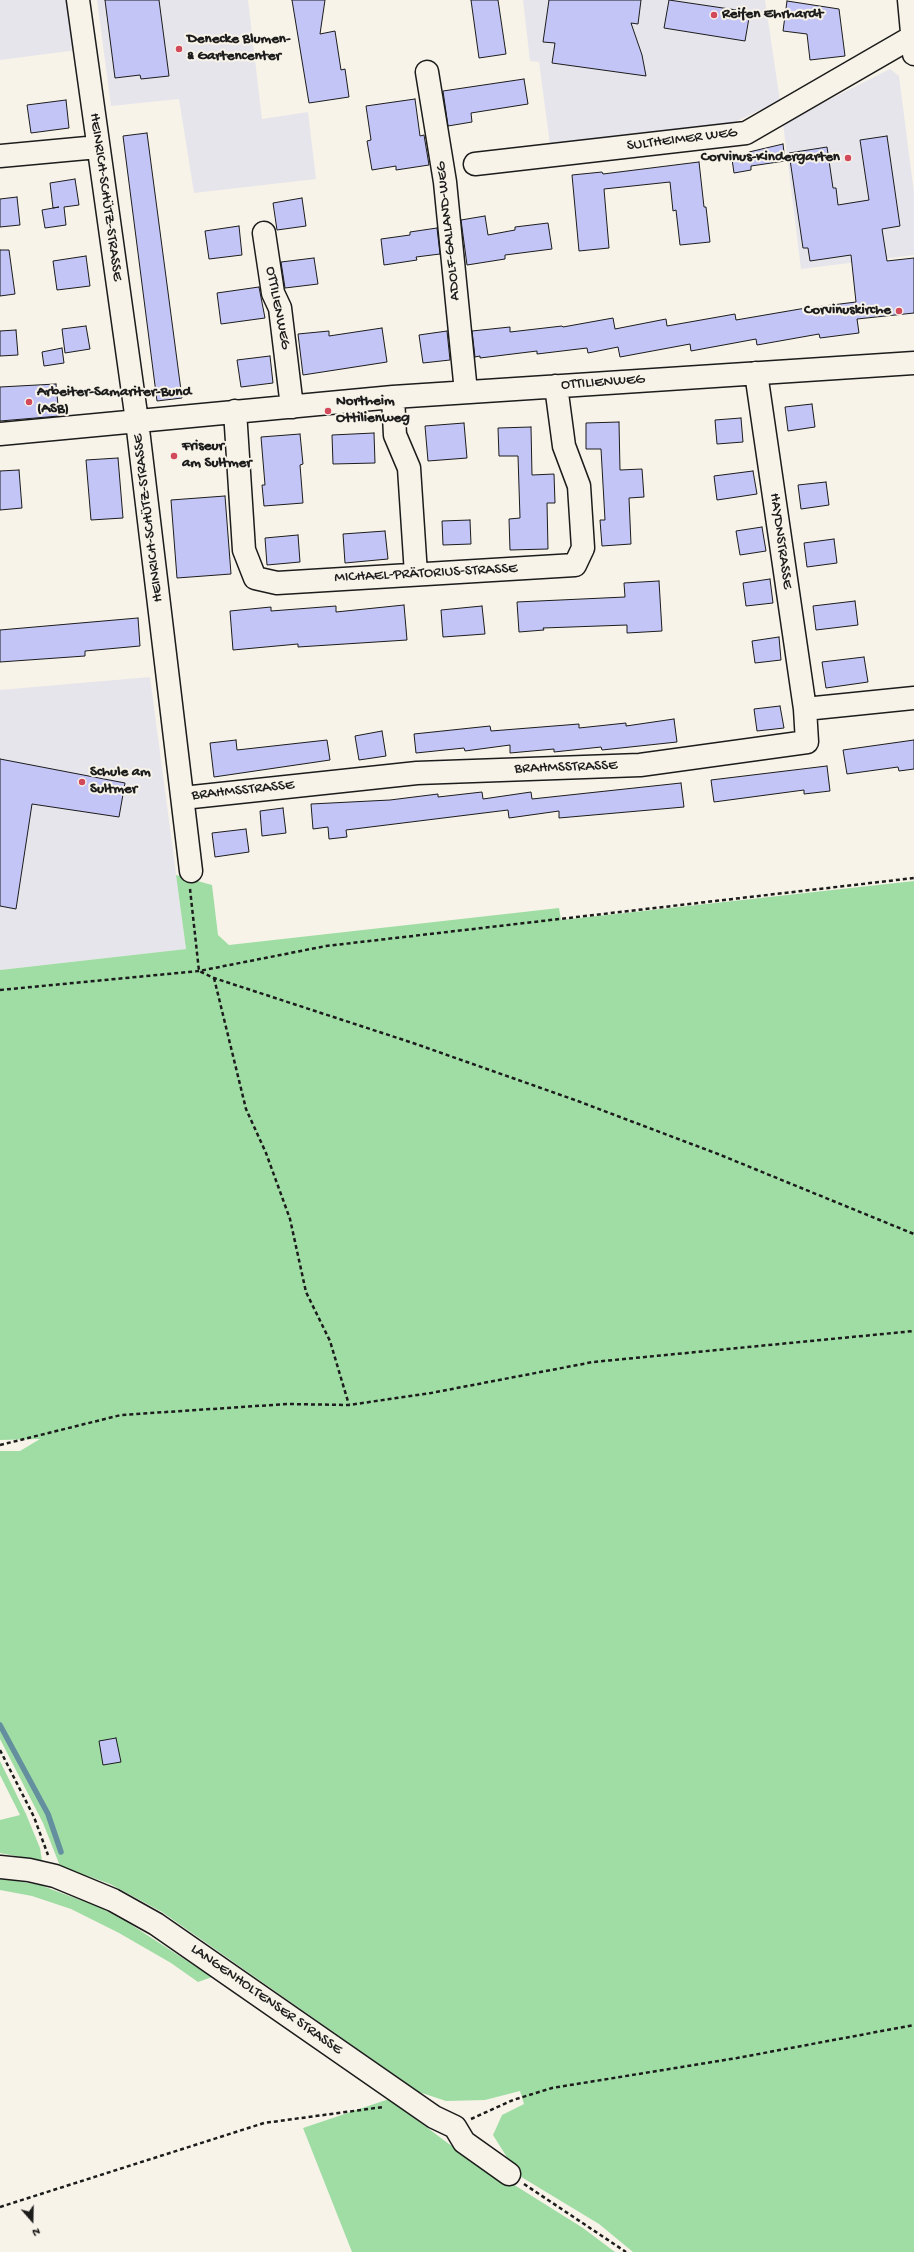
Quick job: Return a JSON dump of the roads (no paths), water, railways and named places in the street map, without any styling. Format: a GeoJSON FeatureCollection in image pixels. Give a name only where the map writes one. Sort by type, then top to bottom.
{"type":"FeatureCollection","features":[{"type":"Feature","properties":{"kind":"street","name":"HEINRICH-SCHÜTZ-STRASSE"},"geometry":{"type":"LineString","coordinates":[[78,0],[137,421],[183,798],[191,880]]}},
{"type":"Feature","properties":{"kind":"street"},"geometry":{"type":"LineString","coordinates":[[909,0],[913,46]]}},
{"type":"Feature","properties":{"kind":"street","name":"SULTHEIMER WEG"},"geometry":{"type":"LineString","coordinates":[[475,164],[746,133],[913,46]]}},
{"type":"Feature","properties":{"kind":"street","name":"ADOLF-GALLAND-WEG"},"geometry":{"type":"LineString","coordinates":[[427,72],[445,182],[466,392]]}},
{"type":"Feature","properties":{"kind":"street"},"geometry":{"type":"LineString","coordinates":[[0,156],[98,147]]}},
{"type":"Feature","properties":{"kind":"street","name":"OTTILIENWEG"},"geometry":{"type":"LineString","coordinates":[[264,233],[272,292],[280,308],[292,406]]}},
{"type":"Feature","properties":{"kind":"street","name":"OTTILIENWEG"},"geometry":{"type":"LineString","coordinates":[[0,434],[393,397],[914,363]]}},
{"type":"Feature","properties":{"kind":"street","name":"HAYDNSTRASSE"},"geometry":{"type":"LineString","coordinates":[[756,373],[805,710]]}},
{"type":"Feature","properties":{"kind":"street","name":"MICHAEL-PRÄTORIUS-STRASSE"},"geometry":{"type":"LineString","coordinates":[[236,411],[244,550],[255,578],[277,583],[575,565],[583,548],[579,486],[564,446],[556,386]]}},
{"type":"Feature","properties":{"kind":"street"},"geometry":{"type":"LineString","coordinates":[[393,397],[395,435],[409,468],[416,574]]}},
{"type":"Feature","properties":{"kind":"street"},"geometry":{"type":"LineString","coordinates":[[805,710],[914,698]]}},
{"type":"Feature","properties":{"kind":"street","name":"BRAHMSSTRASSE"},"geometry":{"type":"LineString","coordinates":[[183,798],[417,773],[640,765],[800,743],[807,742],[805,710]]}},
{"type":"Feature","properties":{"kind":"street","name":"LANGENHOLTENSER STRASSE"},"geometry":{"type":"LineString","coordinates":[[0,1867],[29,1870],[55,1876],[113,1900],[156,1924],[434,2117],[455,2127],[464,2142],[509,2174]]}},
{"type":"Feature","properties":{"kind":"waterway"},"geometry":{"type":"LineString","coordinates":[[0,1725],[48,1814],[61,1852]]}},
{"type":"Feature","properties":{"kind":"place","name":"Reifen Ehrhardt"},"geometry":{"type":"Point","coordinates":[714,15]}},
{"type":"Feature","properties":{"kind":"place","name":"Denecke Blumen- & Gartencenter"},"geometry":{"type":"Point","coordinates":[179,49]}},
{"type":"Feature","properties":{"kind":"place","name":"Corvinus-Kindergarten"},"geometry":{"type":"Point","coordinates":[848,158]}},
{"type":"Feature","properties":{"kind":"place","name":"Corvinuskirche"},"geometry":{"type":"Point","coordinates":[899,311]}},
{"type":"Feature","properties":{"kind":"place","name":"Arbeiter-Samariter-Bund (ASB)"},"geometry":{"type":"Point","coordinates":[29,402]}},
{"type":"Feature","properties":{"kind":"place","name":"Northeim Ottilienweg"},"geometry":{"type":"Point","coordinates":[328,411]}},
{"type":"Feature","properties":{"kind":"place","name":"Friseur am Sultmer"},"geometry":{"type":"Point","coordinates":[174,456]}},
{"type":"Feature","properties":{"kind":"place","name":"Schule am Sultmer"},"geometry":{"type":"Point","coordinates":[82,782]}}]}
